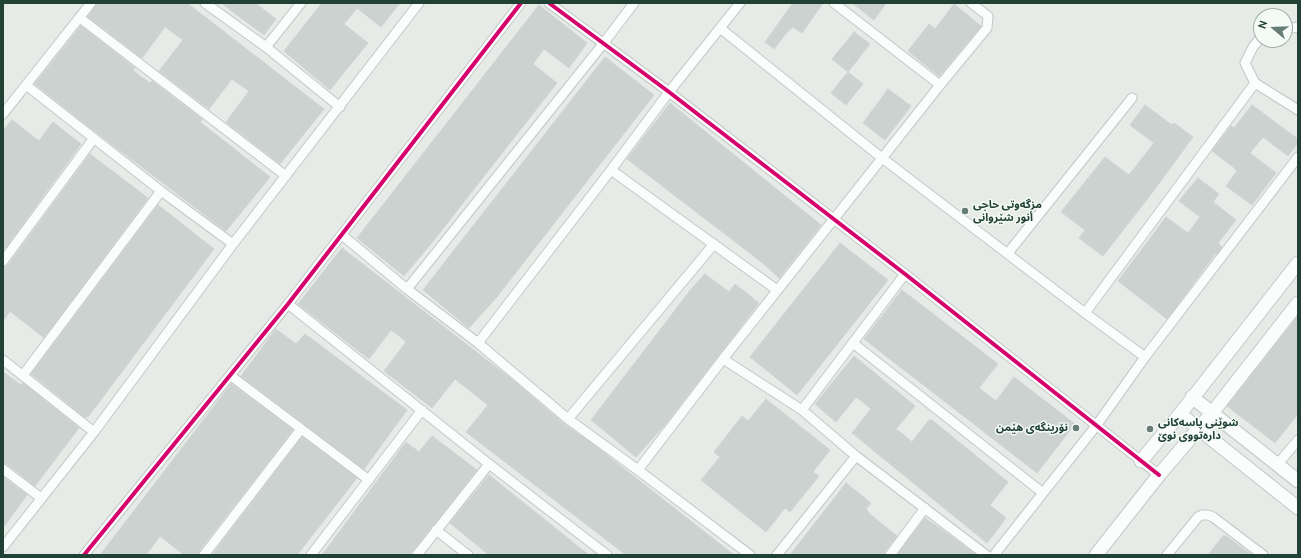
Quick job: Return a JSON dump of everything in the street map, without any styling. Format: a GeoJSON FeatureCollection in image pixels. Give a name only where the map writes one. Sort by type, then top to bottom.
{"type":"FeatureCollection","features":[{"type":"Feature","properties":{"kind":"street"},"geometry":{"type":"LineString","coordinates":[[3,114],[91,3]]}},
{"type":"Feature","properties":{"kind":"street"},"geometry":{"type":"LineString","coordinates":[[205,3],[266,47],[340,107]]}},
{"type":"Feature","properties":{"kind":"street"},"geometry":{"type":"LineString","coordinates":[[266,47],[301,3]]}},
{"type":"Feature","properties":{"kind":"street"},"geometry":{"type":"LineString","coordinates":[[3,547],[94,432],[233,244],[419,3]]}},
{"type":"Feature","properties":{"kind":"street"},"geometry":{"type":"LineString","coordinates":[[84,555],[288,304],[521,3]]}},
{"type":"Feature","properties":{"kind":"street"},"geometry":{"type":"LineString","coordinates":[[549,3],[669,92],[906,274],[1159,475]]}},
{"type":"Feature","properties":{"kind":"street"},"geometry":{"type":"LineString","coordinates":[[407,288],[603,44],[634,3]]}},
{"type":"Feature","properties":{"kind":"street"},"geometry":{"type":"LineString","coordinates":[[478,343],[669,92],[740,3]]}},
{"type":"Feature","properties":{"kind":"street"},"geometry":{"type":"LineString","coordinates":[[834,3],[940,85]]}},
{"type":"Feature","properties":{"kind":"street"},"geometry":{"type":"LineString","coordinates":[[638,470],[777,290],[987,28],[988,16],[971,3]]}},
{"type":"Feature","properties":{"kind":"street"},"geometry":{"type":"LineString","coordinates":[[80,18],[286,176]]}},
{"type":"Feature","properties":{"kind":"street"},"geometry":{"type":"LineString","coordinates":[[720,28],[882,158],[1145,357]]}},
{"type":"Feature","properties":{"kind":"street"},"geometry":{"type":"LineString","coordinates":[[1253,47],[1245,63],[1255,83],[1298,110]]}},
{"type":"Feature","properties":{"kind":"street"},"geometry":{"type":"LineString","coordinates":[[1085,313],[1255,83]]}},
{"type":"Feature","properties":{"kind":"street"},"geometry":{"type":"LineString","coordinates":[[26,84],[160,191],[233,244]]}},
{"type":"Feature","properties":{"kind":"street"},"geometry":{"type":"LineString","coordinates":[[1008,253],[1132,98]]}},
{"type":"Feature","properties":{"kind":"street"},"geometry":{"type":"LineString","coordinates":[[3,261],[94,138]]}},
{"type":"Feature","properties":{"kind":"street"},"geometry":{"type":"LineString","coordinates":[[994,555],[1096,426],[1145,357],[1298,157]]}},
{"type":"Feature","properties":{"kind":"street"},"geometry":{"type":"LineString","coordinates":[[611,170],[777,290]]}},
{"type":"Feature","properties":{"kind":"street"},"geometry":{"type":"LineString","coordinates":[[23,376],[160,191]]}},
{"type":"Feature","properties":{"kind":"street"},"geometry":{"type":"LineString","coordinates":[[342,235],[478,343],[568,419],[750,555]]}},
{"type":"Feature","properties":{"kind":"street"},"geometry":{"type":"LineString","coordinates":[[568,419],[714,244]]}},
{"type":"Feature","properties":{"kind":"street"},"geometry":{"type":"LineString","coordinates":[[1141,461],[1180,414],[1298,263]]}},
{"type":"Feature","properties":{"kind":"street"},"geometry":{"type":"LineString","coordinates":[[802,410],[906,274]]}},
{"type":"Feature","properties":{"kind":"street"},"geometry":{"type":"LineString","coordinates":[[1096,555],[1159,475],[1212,413],[1298,303]]}},
{"type":"Feature","properties":{"kind":"street"},"geometry":{"type":"LineString","coordinates":[[288,304],[489,464],[607,555]]}},
{"type":"Feature","properties":{"kind":"street"},"geometry":{"type":"LineString","coordinates":[[853,343],[1043,493]]}},
{"type":"Feature","properties":{"kind":"street"},"geometry":{"type":"LineString","coordinates":[[723,359],[802,410],[856,456],[986,555]]}},
{"type":"Feature","properties":{"kind":"street"},"geometry":{"type":"LineString","coordinates":[[3,360],[94,432]]}},
{"type":"Feature","properties":{"kind":"street"},"geometry":{"type":"LineString","coordinates":[[231,376],[369,480]]}},
{"type":"Feature","properties":{"kind":"street"},"geometry":{"type":"LineString","coordinates":[[1192,397],[1298,481]]}},
{"type":"Feature","properties":{"kind":"street"},"geometry":{"type":"LineString","coordinates":[[311,555],[422,410]]}},
{"type":"Feature","properties":{"kind":"street"},"geometry":{"type":"LineString","coordinates":[[1180,414],[1298,508]]}},
{"type":"Feature","properties":{"kind":"street"},"geometry":{"type":"LineString","coordinates":[[204,555],[301,429]]}},
{"type":"Feature","properties":{"kind":"street"},"geometry":{"type":"LineString","coordinates":[[1277,465],[1298,440]]}},
{"type":"Feature","properties":{"kind":"street"},"geometry":{"type":"LineString","coordinates":[[777,555],[856,456]]}},
{"type":"Feature","properties":{"kind":"street"},"geometry":{"type":"LineString","coordinates":[[417,555],[489,464]]}},
{"type":"Feature","properties":{"kind":"street"},"geometry":{"type":"LineString","coordinates":[[3,469],[41,498]]}},
{"type":"Feature","properties":{"kind":"street"},"geometry":{"type":"LineString","coordinates":[[890,555],[925,508]]}},
{"type":"Feature","properties":{"kind":"street"},"geometry":{"type":"LineString","coordinates":[[1167,555],[1193,522],[1202,515],[1213,517],[1262,555]]}},
{"type":"Feature","properties":{"kind":"street"},"geometry":{"type":"LineString","coordinates":[[436,530],[468,555]]}},
{"type":"Feature","properties":{"kind":"building"},"geometry":{"type":"Polygon","coordinates":[[[98,3],[187,3],[324,109],[280,164],[226,122],[249,91],[232,79],[209,109],[159,71],[183,40],[165,27],[142,58],[88,17],[98,3]]]}},
{"type":"Feature","properties":{"kind":"building"},"geometry":{"type":"Polygon","coordinates":[[[221,3],[255,3],[276,19],[264,35],[221,3]]]}},
{"type":"Feature","properties":{"kind":"building"},"geometry":{"type":"Polygon","coordinates":[[[322,3],[400,3],[381,27],[357,8],[344,24],[368,43],[330,90],[284,51],[322,3]]]}},
{"type":"Feature","properties":{"kind":"building"},"geometry":{"type":"Polygon","coordinates":[[[793,3],[823,3],[802,33],[793,27],[774,49],[765,42],[793,3]]]}},
{"type":"Feature","properties":{"kind":"building"},"geometry":{"type":"Polygon","coordinates":[[[852,3],[886,3],[874,20],[852,3]]]}},
{"type":"Feature","properties":{"kind":"building"},"geometry":{"type":"Polygon","coordinates":[[[954,4],[981,26],[939,76],[908,51],[929,24],[935,29],[954,4]]]}},
{"type":"Feature","properties":{"kind":"building"},"geometry":{"type":"Polygon","coordinates":[[[539,5],[587,43],[569,68],[544,49],[533,64],[557,83],[404,276],[357,238],[539,5]]]}},
{"type":"Feature","properties":{"kind":"building"},"geometry":{"type":"Polygon","coordinates":[[[81,26],[135,68],[133,70],[140,76],[150,83],[152,81],[202,119],[200,122],[270,177],[226,231],[35,84],[81,26]]]}},
{"type":"Feature","properties":{"kind":"building"},"geometry":{"type":"Polygon","coordinates":[[[854,32],[870,44],[848,72],[832,59],[854,32]]]}},
{"type":"Feature","properties":{"kind":"building"},"geometry":{"type":"Polygon","coordinates":[[[605,57],[654,95],[496,298],[469,328],[423,290],[605,57]]]}},
{"type":"Feature","properties":{"kind":"building"},"geometry":{"type":"Polygon","coordinates":[[[848,72],[863,84],[846,105],[831,93],[848,72]]]}},
{"type":"Feature","properties":{"kind":"building"},"geometry":{"type":"Polygon","coordinates":[[[888,89],[911,106],[885,140],[863,123],[888,89]]]}},
{"type":"Feature","properties":{"kind":"building"},"geometry":{"type":"Polygon","coordinates":[[[670,103],[821,225],[779,278],[764,264],[627,159],[670,103]]]}},
{"type":"Feature","properties":{"kind":"building"},"geometry":{"type":"Polygon","coordinates":[[[1145,105],[1172,125],[1174,123],[1193,137],[1103,256],[1079,238],[1085,230],[1061,212],[1105,157],[1129,175],[1154,143],[1130,125],[1145,105]]]}},
{"type":"Feature","properties":{"kind":"building"},"geometry":{"type":"Polygon","coordinates":[[[1252,105],[1298,139],[1298,143],[1288,156],[1263,137],[1250,153],[1276,173],[1252,205],[1226,186],[1237,171],[1212,151],[1231,126],[1234,128],[1252,105]]]}},
{"type":"Feature","properties":{"kind":"building"},"geometry":{"type":"Polygon","coordinates":[[[12,120],[39,141],[53,122],[81,144],[3,251],[3,131],[12,120]]]}},
{"type":"Feature","properties":{"kind":"building"},"geometry":{"type":"Polygon","coordinates":[[[90,154],[148,198],[44,338],[10,311],[3,321],[3,267],[8,265],[90,154]]]}},
{"type":"Feature","properties":{"kind":"building"},"geometry":{"type":"Polygon","coordinates":[[[1198,178],[1219,194],[1213,202],[1236,220],[1218,243],[1222,247],[1216,255],[1215,254],[1167,319],[1118,281],[1166,217],[1188,233],[1200,217],[1179,201],[1198,178]]]}},
{"type":"Feature","properties":{"kind":"building"},"geometry":{"type":"Polygon","coordinates":[[[158,205],[214,249],[86,418],[31,374],[158,205]]]}},
{"type":"Feature","properties":{"kind":"building"},"geometry":{"type":"Polygon","coordinates":[[[840,243],[888,280],[797,395],[750,357],[840,243]]]}},
{"type":"Feature","properties":{"kind":"building"},"geometry":{"type":"Polygon","coordinates":[[[342,248],[510,378],[564,424],[594,445],[734,555],[626,555],[466,432],[488,405],[455,379],[432,408],[384,371],[406,342],[398,335],[391,330],[369,359],[298,304],[342,248]]]}},
{"type":"Feature","properties":{"kind":"building"},"geometry":{"type":"Polygon","coordinates":[[[705,274],[729,292],[735,284],[759,303],[663,427],[636,457],[591,420],[692,288],[705,274]]]}},
{"type":"Feature","properties":{"kind":"building"},"geometry":{"type":"Polygon","coordinates":[[[902,290],[998,364],[979,388],[996,401],[1014,377],[1075,424],[1037,473],[864,339],[902,290]]]}},
{"type":"Feature","properties":{"kind":"building"},"geometry":{"type":"Polygon","coordinates":[[[1298,316],[1298,414],[1275,443],[1227,406],[1298,316]]]}},
{"type":"Feature","properties":{"kind":"building"},"geometry":{"type":"Polygon","coordinates":[[[276,329],[296,344],[305,334],[407,410],[364,469],[241,376],[276,329]]]}},
{"type":"Feature","properties":{"kind":"building"},"geometry":{"type":"Polygon","coordinates":[[[854,356],[915,406],[896,429],[912,442],[929,420],[932,420],[1008,482],[990,505],[1006,518],[987,543],[852,433],[871,409],[864,403],[856,397],[836,422],[815,404],[854,356]]]}},
{"type":"Feature","properties":{"kind":"building"},"geometry":{"type":"Polygon","coordinates":[[[3,372],[21,385],[23,383],[79,428],[35,486],[7,464],[3,463],[3,372]]]}},
{"type":"Feature","properties":{"kind":"building"},"geometry":{"type":"Polygon","coordinates":[[[231,384],[293,430],[199,551],[198,555],[184,555],[160,536],[146,555],[100,555],[231,384]]]}},
{"type":"Feature","properties":{"kind":"building"},"geometry":{"type":"Polygon","coordinates":[[[766,399],[830,450],[813,472],[819,476],[790,512],[785,508],[766,532],[701,480],[720,457],[714,452],[742,416],[748,421],[766,399]]]}},
{"type":"Feature","properties":{"kind":"building"},"geometry":{"type":"Polygon","coordinates":[[[432,436],[477,470],[409,555],[322,555],[406,442],[419,452],[432,436]]]}},
{"type":"Feature","properties":{"kind":"building"},"geometry":{"type":"Polygon","coordinates":[[[302,437],[357,478],[297,555],[212,555],[302,437]]]}},
{"type":"Feature","properties":{"kind":"building"},"geometry":{"type":"Polygon","coordinates":[[[489,475],[589,555],[489,555],[450,523],[489,475]]]}},
{"type":"Feature","properties":{"kind":"building"},"geometry":{"type":"Polygon","coordinates":[[[3,477],[27,495],[3,528],[3,477]]]}},
{"type":"Feature","properties":{"kind":"building"},"geometry":{"type":"Polygon","coordinates":[[[846,483],[871,503],[866,509],[871,515],[897,536],[885,551],[884,555],[790,555],[846,483]]]}},
{"type":"Feature","properties":{"kind":"building"},"geometry":{"type":"Polygon","coordinates":[[[925,518],[951,536],[976,555],[897,555],[925,518]]]}},
{"type":"Feature","properties":{"kind":"building"},"geometry":{"type":"Polygon","coordinates":[[[1223,536],[1226,536],[1252,555],[1208,555],[1223,536]]]}},
{"type":"Feature","properties":{"kind":"cycle path"},"geometry":{"type":"LineString","coordinates":[[84,555],[288,304],[521,3]]}},
{"type":"Feature","properties":{"kind":"cycle path"},"geometry":{"type":"LineString","coordinates":[[549,3],[669,92],[905,274],[1159,475]]}},
{"type":"Feature","properties":{"kind":"place","name":"مزگەوتی حاجی أنور شێروانی"},"geometry":{"type":"Point","coordinates":[965,211]}},
{"type":"Feature","properties":{"kind":"place","name":"نۆرینگه‌ی هێمن"},"geometry":{"type":"Point","coordinates":[1076,428]}},
{"type":"Feature","properties":{"kind":"place","name":"شوێنی پاسەکانی دارەتووی نوێ"},"geometry":{"type":"Point","coordinates":[1150,429]}}]}
